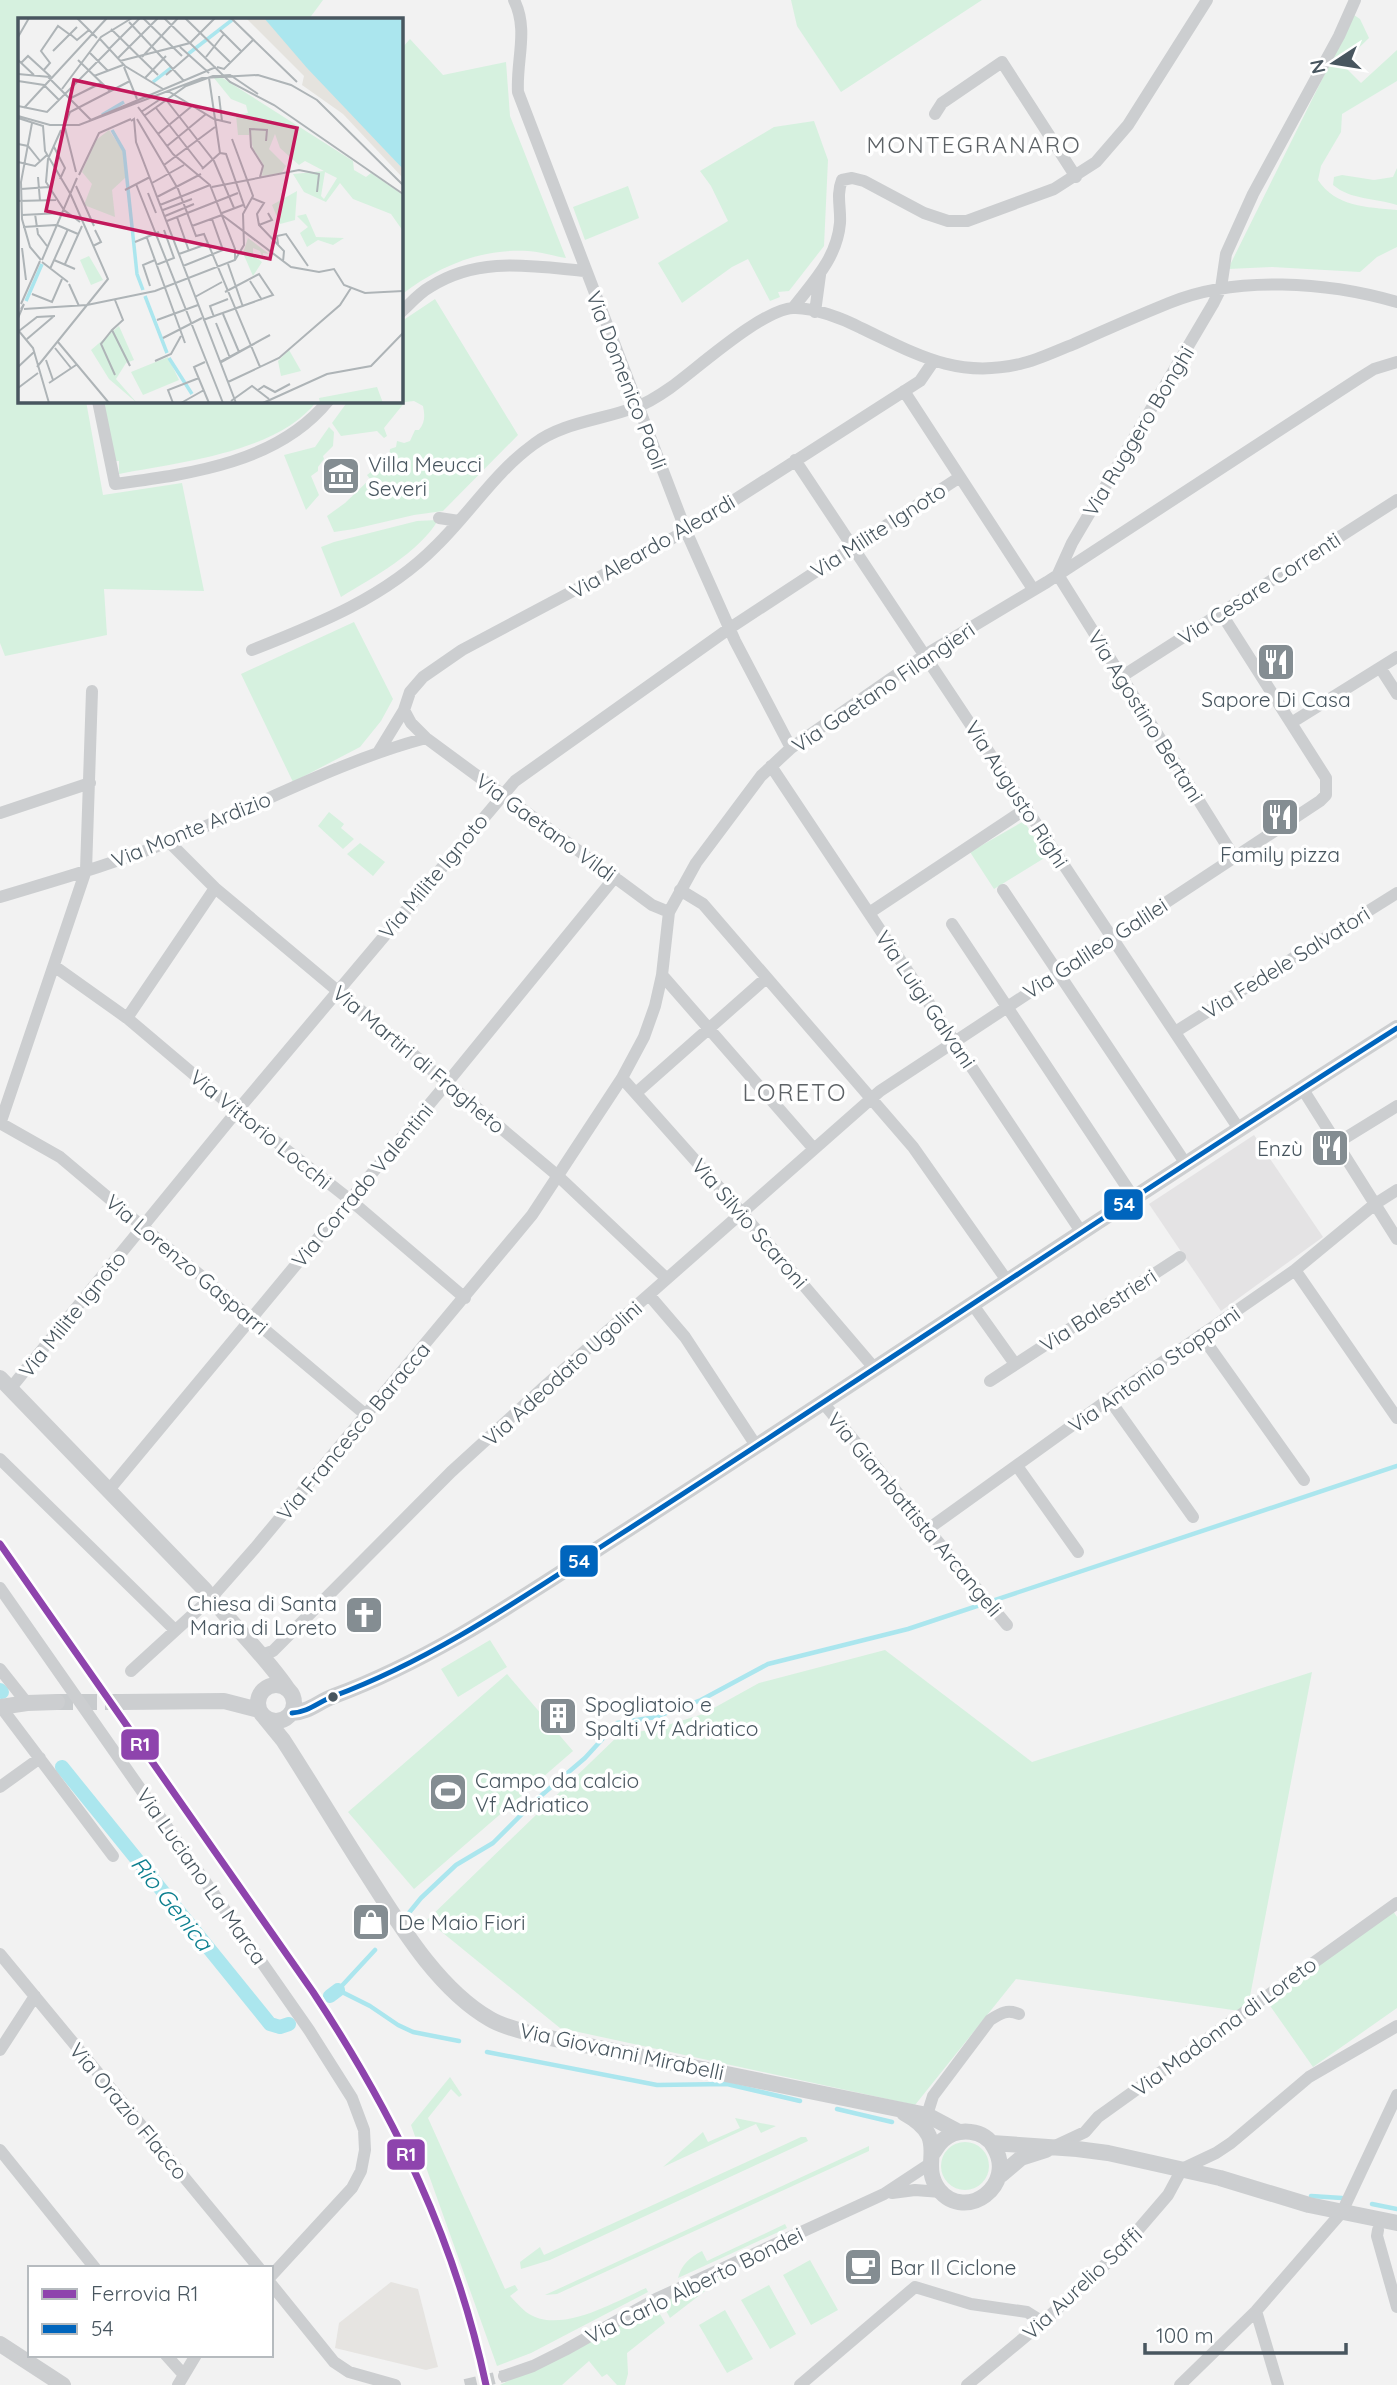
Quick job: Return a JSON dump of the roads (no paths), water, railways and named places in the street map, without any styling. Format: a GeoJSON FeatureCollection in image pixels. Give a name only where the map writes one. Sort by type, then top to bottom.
{"type":"FeatureCollection","features":[{"type":"Feature","properties":{"kind":"street","name":"Via Domenico Paoli"},"geometry":{"type":"LineString","coordinates":[[514,0],[521,14],[523,31],[516,72],[518,92],[686,531],[730,628],[791,748]]}},
{"type":"Feature","properties":{"kind":"street"},"geometry":{"type":"LineString","coordinates":[[252,650],[360,602],[401,578],[437,546],[508,465],[536,442],[567,427],[638,407],[669,388],[744,331],[793,308],[827,265],[836,242],[840,223],[838,191],[842,180],[852,178],[864,181],[924,213],[948,220],[967,221],[1042,194],[1076,177],[1096,162],[1128,125],[1207,0]]}},
{"type":"Feature","properties":{"kind":"street"},"geometry":{"type":"LineString","coordinates":[[1221,288],[1226,254],[1253,194],[1339,36],[1355,0]]}},
{"type":"Feature","properties":{"kind":"street"},"geometry":{"type":"LineString","coordinates":[[935,114],[942,103],[1002,62],[1076,177]]}},
{"type":"Feature","properties":{"kind":"street"},"geometry":{"type":"LineString","coordinates":[[402,311],[429,287],[465,270],[505,264],[585,271]]}},
{"type":"Feature","properties":{"kind":"street"},"geometry":{"type":"LineString","coordinates":[[815,312],[820,275]]}},
{"type":"Feature","properties":{"kind":"street"},"geometry":{"type":"LineString","coordinates":[[793,308],[836,316],[933,362],[973,369],[998,369],[1029,362],[1180,299],[1221,288],[1246,285],[1315,287],[1356,292],[1397,302]]}},
{"type":"Feature","properties":{"kind":"street","name":"Via Ruggero Bonghi"},"geometry":{"type":"LineString","coordinates":[[1058,575],[1072,543],[1221,288]]}},
{"type":"Feature","properties":{"kind":"street","name":"Via Aleardo Aleardi"},"geometry":{"type":"LineString","coordinates":[[404,710],[410,692],[423,677],[462,650],[686,531],[905,391],[919,381],[933,362]]}},
{"type":"Feature","properties":{"kind":"street","name":"Via Gaetano Filangieri"},"geometry":{"type":"LineString","coordinates":[[558,1176],[622,1079],[644,1037],[662,975],[669,912],[680,890],[720,828],[771,765],[791,748],[925,655],[1058,575],[1374,369],[1397,362]]}},
{"type":"Feature","properties":{"kind":"street"},"geometry":{"type":"LineString","coordinates":[[905,391],[1033,589]]}},
{"type":"Feature","properties":{"kind":"street"},"geometry":{"type":"LineString","coordinates":[[99,402],[115,484],[172,476],[225,463],[265,449],[294,433],[327,402]]}},
{"type":"Feature","properties":{"kind":"street","name":"Via Augusto Righi"},"geometry":{"type":"LineString","coordinates":[[795,460],[1239,1129]]}},
{"type":"Feature","properties":{"kind":"street","name":"Via Milite Ignoto"},"geometry":{"type":"LineString","coordinates":[[5,1384],[143,1228],[501,794],[515,781],[730,628],[960,477]]}},
{"type":"Feature","properties":{"kind":"street","name":"Via Cesare Correnti"},"geometry":{"type":"LineString","coordinates":[[1121,677],[1397,500]]}},
{"type":"Feature","properties":{"kind":"street"},"geometry":{"type":"LineString","coordinates":[[439,518],[459,521]]}},
{"type":"Feature","properties":{"kind":"street","name":"Via Agostino Bertani"},"geometry":{"type":"LineString","coordinates":[[1058,575],[1234,858]]}},
{"type":"Feature","properties":{"kind":"street"},"geometry":{"type":"LineString","coordinates":[[1221,613],[1291,723],[1397,657]]}},
{"type":"Feature","properties":{"kind":"street"},"geometry":{"type":"LineString","coordinates":[[1381,669],[1397,694]]}},
{"type":"Feature","properties":{"kind":"street"},"geometry":{"type":"LineString","coordinates":[[0,1124],[86,870],[92,691]]}},
{"type":"Feature","properties":{"kind":"street"},"geometry":{"type":"LineString","coordinates":[[404,710],[411,723],[426,738]]}},
{"type":"Feature","properties":{"kind":"street"},"geometry":{"type":"LineString","coordinates":[[379,751],[404,710]]}},
{"type":"Feature","properties":{"kind":"street","name":"Via Galileo Galilei"},"geometry":{"type":"LineString","coordinates":[[871,1098],[1320,801],[1326,795],[1326,778],[1291,723]]}},
{"type":"Feature","properties":{"kind":"street","name":"Via Gaetano Vildi"},"geometry":{"type":"LineString","coordinates":[[426,738],[652,905],[669,912]]}},
{"type":"Feature","properties":{"kind":"street","name":"Via Monte Ardizio"},"geometry":{"type":"LineString","coordinates":[[0,897],[169,842],[379,751],[426,738]]}},
{"type":"Feature","properties":{"kind":"street","name":"Via Luigi Galvani"},"geometry":{"type":"LineString","coordinates":[[771,765],[1082,1233]]}},
{"type":"Feature","properties":{"kind":"street"},"geometry":{"type":"LineString","coordinates":[[0,813],[90,782]]}},
{"type":"Feature","properties":{"kind":"street"},"geometry":{"type":"LineString","coordinates":[[869,913],[1027,808]]}},
{"type":"Feature","properties":{"kind":"street","name":"Via Martiri di Fragheto"},"geometry":{"type":"LineString","coordinates":[[169,842],[215,888],[558,1176],[667,1279]]}},
{"type":"Feature","properties":{"kind":"street","name":"Via Corrado Valentini"},"geometry":{"type":"LineString","coordinates":[[108,1490],[615,877]]}},
{"type":"Feature","properties":{"kind":"street"},"geometry":{"type":"LineString","coordinates":[[127,1018],[215,888]]}},
{"type":"Feature","properties":{"kind":"street"},"geometry":{"type":"LineString","coordinates":[[680,890],[703,904],[765,979],[913,1147],[1008,1282]]}},
{"type":"Feature","properties":{"kind":"street"},"geometry":{"type":"LineString","coordinates":[[1003,890],[1186,1164]]}},
{"type":"Feature","properties":{"kind":"street","name":"Via Fedele Salvatori"},"geometry":{"type":"LineString","coordinates":[[1175,1032],[1397,893]]}},
{"type":"Feature","properties":{"kind":"street"},"geometry":{"type":"LineString","coordinates":[[952,924],[1135,1198]]}},
{"type":"Feature","properties":{"kind":"street","name":"Via Vittorio Locchi"},"geometry":{"type":"LineString","coordinates":[[54,966],[127,1018],[465,1297]]}},
{"type":"Feature","properties":{"kind":"street"},"geometry":{"type":"LineString","coordinates":[[662,975],[814,1149]]}},
{"type":"Feature","properties":{"kind":"street"},"geometry":{"type":"LineString","coordinates":[[636,1093],[765,979]]}},
{"type":"Feature","properties":{"kind":"street"},"geometry":{"type":"LineString","coordinates":[[120,1702],[224,1701],[278,1721],[291,1714],[307,1711],[327,1699],[363,1686],[406,1665],[492,1617],[824,1404],[1239,1129],[1397,1028]]}},
{"type":"Feature","properties":{"kind":"street","name":"Via Silvio Scaroni"},"geometry":{"type":"LineString","coordinates":[[622,1079],[742,1213],[875,1369]]}},
{"type":"Feature","properties":{"kind":"street"},"geometry":{"type":"LineString","coordinates":[[1302,1088],[1397,1240]]}},
{"type":"Feature","properties":{"kind":"street","name":"Via Adeodato Ugolini"},"geometry":{"type":"LineString","coordinates":[[261,1655],[274,1651],[451,1472],[544,1387],[871,1098]]}},
{"type":"Feature","properties":{"kind":"street"},"geometry":{"type":"LineString","coordinates":[[1337,1143],[1397,1105]]}},
{"type":"Feature","properties":{"kind":"street","name":"Via Lorenzo Gasparri"},"geometry":{"type":"LineString","coordinates":[[0,1124],[60,1157],[366,1415]]}},
{"type":"Feature","properties":{"kind":"street","name":"Via Francesco Baracca"},"geometry":{"type":"LineString","coordinates":[[131,1671],[211,1598],[255,1548],[532,1215],[558,1176]]}},
{"type":"Feature","properties":{"kind":"street","name":"Via Antonio Stoppani"},"geometry":{"type":"LineString","coordinates":[[928,1529],[1295,1270],[1375,1204],[1397,1190]]}},
{"type":"Feature","properties":{"kind":"street","name":"Via Balestrieri"},"geometry":{"type":"LineString","coordinates":[[990,1381],[1180,1257]]}},
{"type":"Feature","properties":{"kind":"street"},"geometry":{"type":"LineString","coordinates":[[1295,1270],[1397,1418]]}},
{"type":"Feature","properties":{"kind":"street"},"geometry":{"type":"LineString","coordinates":[[649,1296],[685,1337],[757,1447]]}},
{"type":"Feature","properties":{"kind":"street"},"geometry":{"type":"LineString","coordinates":[[974,1304],[1015,1364]]}},
{"type":"Feature","properties":{"kind":"street"},"geometry":{"type":"LineString","coordinates":[[1201,1335],[1304,1480]]}},
{"type":"Feature","properties":{"kind":"street"},"geometry":{"type":"LineString","coordinates":[[5,1384],[211,1598],[289,1690],[294,1699],[283,1740]]}},
{"type":"Feature","properties":{"kind":"street"},"geometry":{"type":"LineString","coordinates":[[1109,1399],[1194,1517]]}},
{"type":"Feature","properties":{"kind":"street","name":"Via Giambattista Arcangeli"},"geometry":{"type":"LineString","coordinates":[[824,1404],[1007,1625]]}},
{"type":"Feature","properties":{"kind":"street"},"geometry":{"type":"LineString","coordinates":[[0,1459],[175,1630]]}},
{"type":"Feature","properties":{"kind":"street"},"geometry":{"type":"LineString","coordinates":[[1017,1466],[1078,1552]]}},
{"type":"Feature","properties":{"kind":"street","name":"Via Luciano La Marca"},"geometry":{"type":"LineString","coordinates":[[0,1588],[309,2030],[352,2098],[364,2130],[365,2150],[361,2171],[352,2188],[273,2274]]}},
{"type":"Feature","properties":{"kind":"street"},"geometry":{"type":"LineString","coordinates":[[0,1669],[27,1703]]}},
{"type":"Feature","properties":{"kind":"street"},"geometry":{"type":"LineString","coordinates":[[262,1714],[258,1698],[264,1688],[276,1684],[327,1699]]}},
{"type":"Feature","properties":{"kind":"street"},"geometry":{"type":"LineString","coordinates":[[57,1702],[0,1707],[113,1856]]}},
{"type":"Feature","properties":{"kind":"street","name":"Via Giovanni Mirabelli"},"geometry":{"type":"LineString","coordinates":[[262,1714],[283,1740],[411,1938],[439,1976],[461,1998],[502,2025],[540,2036],[927,2115],[959,2132],[971,2131],[984,2136],[992,2143],[1077,2148],[1182,2169],[1216,2188],[1338,2216]]}},
{"type":"Feature","properties":{"kind":"street"},"geometry":{"type":"LineString","coordinates":[[0,1787],[40,1758]]}},
{"type":"Feature","properties":{"kind":"street","name":"Via Madonna di Loreto"},"geometry":{"type":"LineString","coordinates":[[1051,2148],[1085,2132],[1098,2117],[1397,1903]]}},
{"type":"Feature","properties":{"kind":"street","name":"Via Orazio Flacco"},"geometry":{"type":"LineString","coordinates":[[0,1954],[257,2266]]}},
{"type":"Feature","properties":{"kind":"street"},"geometry":{"type":"LineString","coordinates":[[0,2050],[35,1996]]}},
{"type":"Feature","properties":{"kind":"street"},"geometry":{"type":"LineString","coordinates":[[927,2115],[933,2096],[990,2020],[1002,2012],[1012,2011],[1019,2014]]}},
{"type":"Feature","properties":{"kind":"street"},"geometry":{"type":"LineString","coordinates":[[1182,2169],[1231,2143],[1310,2077],[1397,2026]]}},
{"type":"Feature","properties":{"kind":"street"},"geometry":{"type":"LineString","coordinates":[[1180,2385],[1256,2311],[1338,2216],[1397,2095]]}},
{"type":"Feature","properties":{"kind":"street","name":"Via Giovanni Mirabelli"},"geometry":{"type":"LineString","coordinates":[[892,2107],[915,2119],[926,2130],[932,2158],[932,2179],[941,2192],[953,2200],[975,2201],[994,2189],[1001,2175],[1021,2158],[1051,2148]]}},
{"type":"Feature","properties":{"kind":"street"},"geometry":{"type":"LineString","coordinates":[[932,2158],[943,2139],[959,2132]]}},
{"type":"Feature","properties":{"kind":"street"},"geometry":{"type":"LineString","coordinates":[[992,2143],[1000,2158],[1001,2175]]}},
{"type":"Feature","properties":{"kind":"street"},"geometry":{"type":"LineString","coordinates":[[0,2150],[93,2266]]}},
{"type":"Feature","properties":{"kind":"street","name":"Via Carlo Alberto Bondei"},"geometry":{"type":"LineString","coordinates":[[504,2376],[533,2366],[565,2350],[656,2299],[884,2194],[932,2158]]}},
{"type":"Feature","properties":{"kind":"street","name":"Via Aurelio Saffi"},"geometry":{"type":"LineString","coordinates":[[967,2385],[1043,2322],[1119,2252],[1168,2195],[1182,2169]]}},
{"type":"Feature","properties":{"kind":"street","name":"Via Carlo Alberto Bondei"},"geometry":{"type":"LineString","coordinates":[[884,2194],[915,2190],[941,2192]]}},
{"type":"Feature","properties":{"kind":"street"},"geometry":{"type":"LineString","coordinates":[[1338,2216],[1397,2223]]}},
{"type":"Feature","properties":{"kind":"street"},"geometry":{"type":"LineString","coordinates":[[1338,2216],[1378,2230],[1397,2233]]}},
{"type":"Feature","properties":{"kind":"street"},"geometry":{"type":"LineString","coordinates":[[1378,2230],[1377,2236],[1397,2307]]}},
{"type":"Feature","properties":{"kind":"street"},"geometry":{"type":"LineString","coordinates":[[273,2286],[334,2362],[349,2372],[395,2385]]}},
{"type":"Feature","properties":{"kind":"street"},"geometry":{"type":"LineString","coordinates":[[800,2385],[915,2287],[971,2304],[1027,2312],[1043,2322]]}},
{"type":"Feature","properties":{"kind":"street"},"geometry":{"type":"LineString","coordinates":[[1256,2311],[1278,2385]]}},
{"type":"Feature","properties":{"kind":"street"},"geometry":{"type":"LineString","coordinates":[[0,2344],[63,2385]]}},
{"type":"Feature","properties":{"kind":"street"},"geometry":{"type":"LineString","coordinates":[[167,2357],[181,2380],[195,2357]]}},
{"type":"Feature","properties":{"kind":"waterway"},"geometry":{"type":"LineString","coordinates":[[408,1914],[456,1865],[493,1843],[536,1800],[585,1758],[617,1723],[656,1717],[701,1700],[768,1664],[908,1629],[1397,1466]]}},
{"type":"Feature","properties":{"kind":"waterway","name":"Rio Genica"},"geometry":{"type":"LineString","coordinates":[[62,1767],[270,2024],[280,2027],[289,2024]]}},
{"type":"Feature","properties":{"kind":"waterway","name":"Rio Genica"},"geometry":{"type":"LineString","coordinates":[[375,1950],[338,1990],[413,2032],[459,2041]]}},
{"type":"Feature","properties":{"kind":"waterway","name":"Rio Genica"},"geometry":{"type":"LineString","coordinates":[[330,1996],[338,1990]]}},
{"type":"Feature","properties":{"kind":"waterway","name":"Rio Genica"},"geometry":{"type":"LineString","coordinates":[[487,2052],[657,2085],[727,2084],[800,2101]]}},
{"type":"Feature","properties":{"kind":"waterway","name":"Rio Genica"},"geometry":{"type":"LineString","coordinates":[[837,2109],[892,2122]]}},
{"type":"Feature","properties":{"kind":"waterway","name":"Rio Genica"},"geometry":{"type":"LineString","coordinates":[[1311,2196],[1342,2198]]}},
{"type":"Feature","properties":{"kind":"waterway","name":"Rio Genica"},"geometry":{"type":"LineString","coordinates":[[1372,2204],[1397,2209]]}},
{"type":"Feature","properties":{"kind":"tunnel"},"geometry":{"type":"LineString","coordinates":[[57,1702],[120,1702]]}},
{"type":"Feature","properties":{"kind":"tunnel"},"geometry":{"type":"LineString","coordinates":[[465,2385],[504,2376]]}},
{"type":"Feature","properties":{"kind":"rail line","name":"R1"},"geometry":{"type":"LineString","coordinates":[[0,1544],[343,2038],[396,2132],[419,2180],[457,2279],[486,2385]]}},
{"type":"Feature","properties":{"kind":"place","name":"Villa Meucci Severi"},"geometry":{"type":"Point","coordinates":[341,476]}},
{"type":"Feature","properties":{"kind":"place","name":"Sapore Di Casa"},"geometry":{"type":"Point","coordinates":[1276,662]}},
{"type":"Feature","properties":{"kind":"place","name":"Family pizza"},"geometry":{"type":"Point","coordinates":[1280,817]}},
{"type":"Feature","properties":{"kind":"place","name":"Enzù"},"geometry":{"type":"Point","coordinates":[1330,1148]}},
{"type":"Feature","properties":{"kind":"place","name":"Chiesa di Santa Maria di Loreto"},"geometry":{"type":"Point","coordinates":[364,1615]}},
{"type":"Feature","properties":{"kind":"place","name":"Spogliatoio e Spalti Vf Adriatico"},"geometry":{"type":"Point","coordinates":[558,1716]}},
{"type":"Feature","properties":{"kind":"place","name":"Campo da calcio Vf Adriatico"},"geometry":{"type":"Point","coordinates":[448,1792]}},
{"type":"Feature","properties":{"kind":"place","name":"De Maio Fiori"},"geometry":{"type":"Point","coordinates":[371,1922]}},
{"type":"Feature","properties":{"kind":"place","name":"Bar Il Ciclone"},"geometry":{"type":"Point","coordinates":[863,2267]}},
{"type":"Feature","properties":{"kind":"district","name":"MONTEGRANARO"},"geometry":{"type":"Point","coordinates":[974,144]}},
{"type":"Feature","properties":{"kind":"district","name":"LORETO"},"geometry":{"type":"Point","coordinates":[795,1092]}}]}
